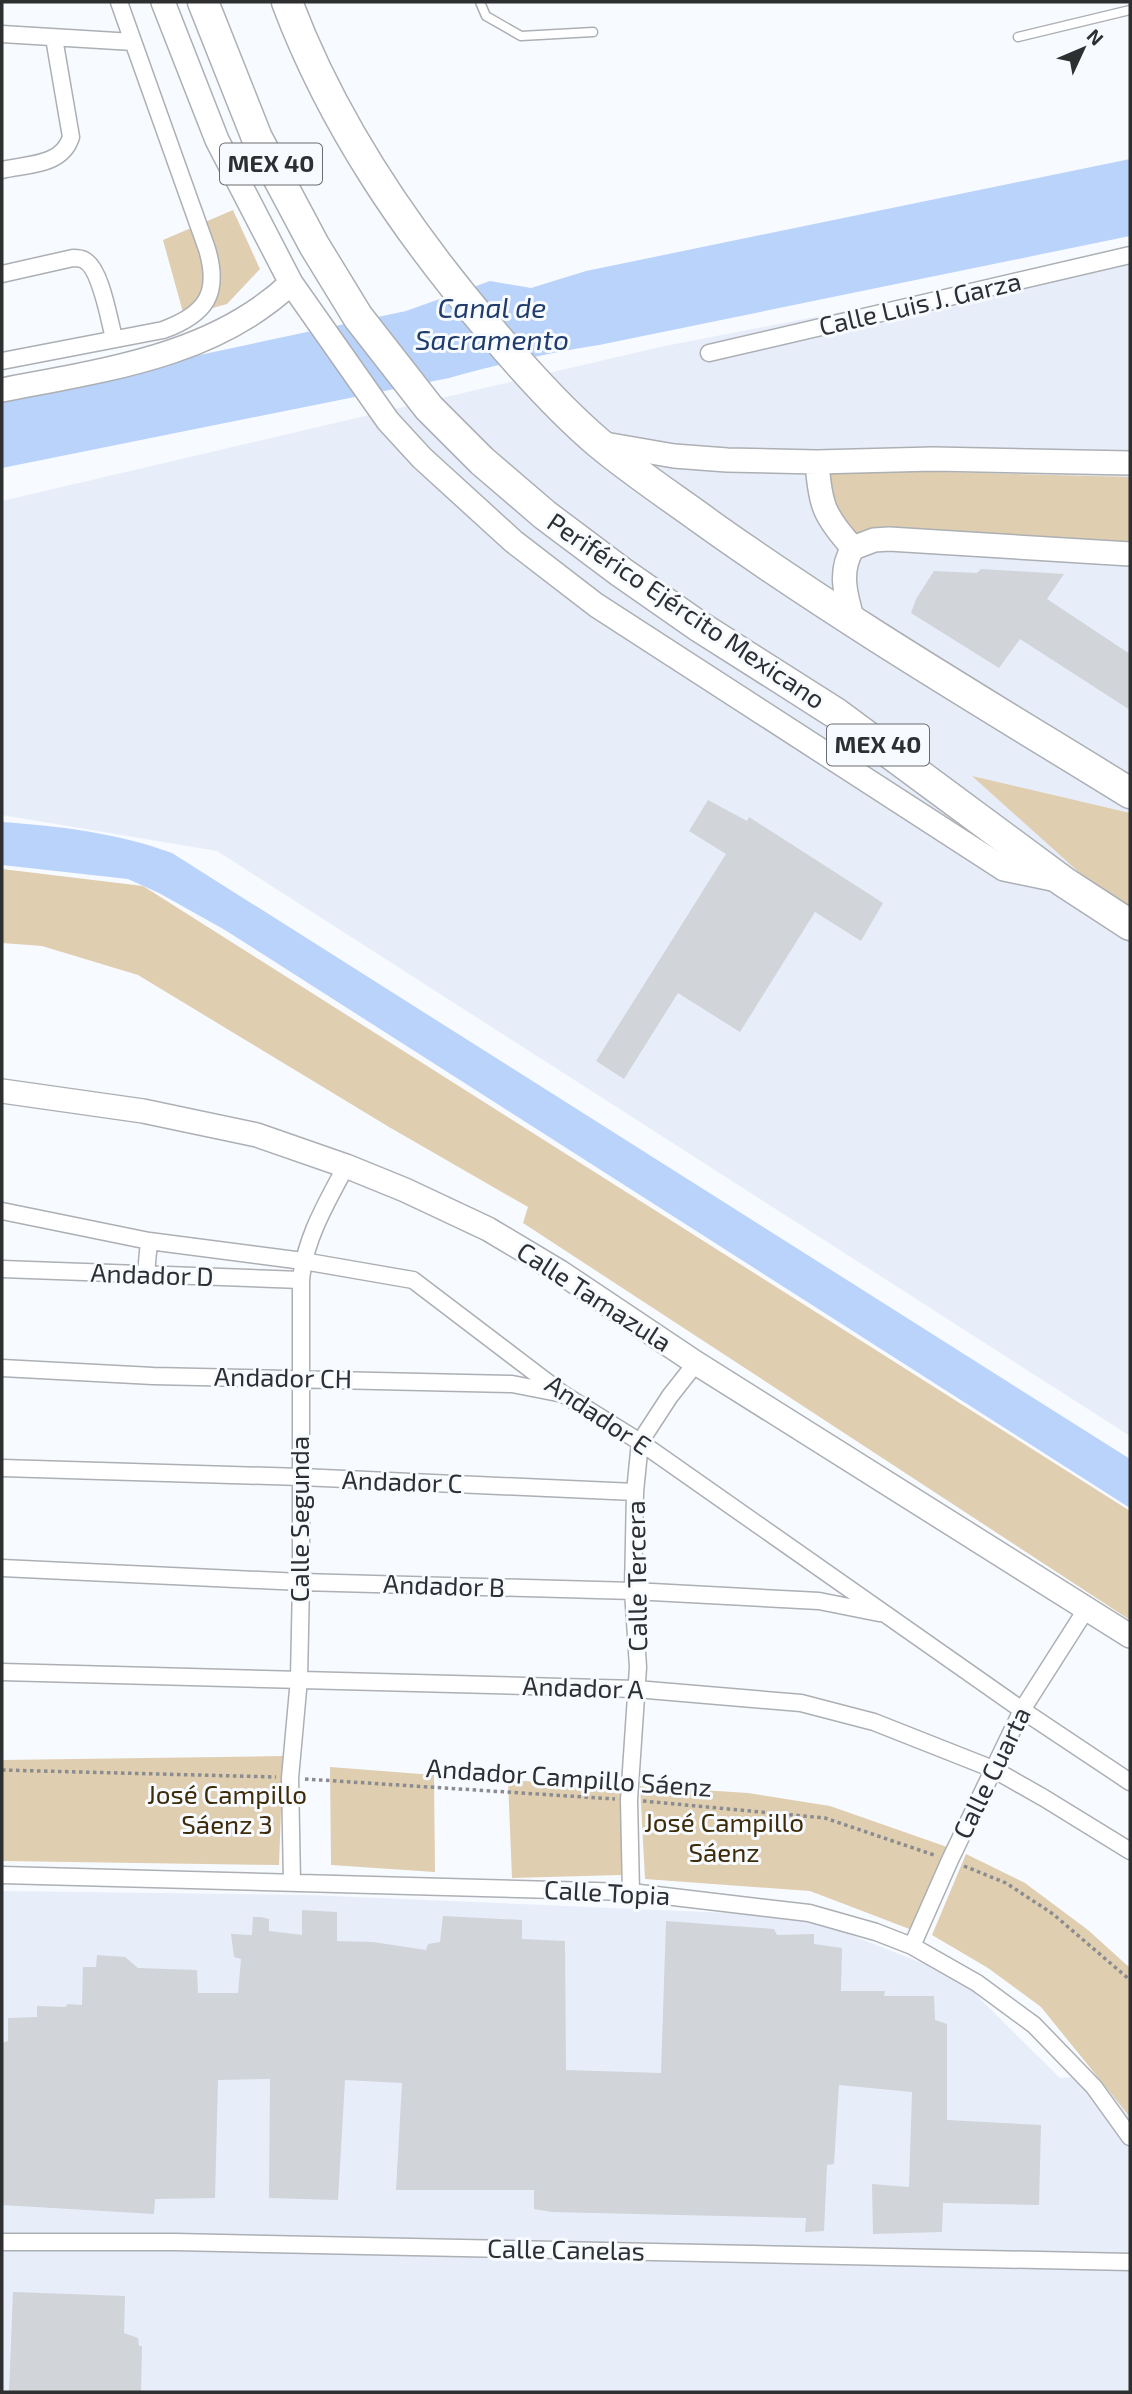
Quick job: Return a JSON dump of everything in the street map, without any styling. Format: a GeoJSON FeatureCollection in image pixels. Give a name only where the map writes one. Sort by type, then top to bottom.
{"type":"FeatureCollection","features":[{"type":"Feature","properties":{"kind":"highway","name":"Periférico Ejército Mexicano"},"geometry":{"type":"LineString","coordinates":[[204,2],[257,138],[314,245],[358,317],[429,408],[482,461],[545,515],[697,625],[837,714],[1063,882],[1130,925]]}},
{"type":"Feature","properties":{"kind":"highway","name":"MEX 40"},"geometry":{"type":"LineString","coordinates":[[288,2],[326,89],[362,157],[418,240],[534,381],[599,443],[767,566],[1130,793]]}},
{"type":"Feature","properties":{"kind":"street"},"geometry":{"type":"LineString","coordinates":[[2,358],[163,330],[178,324],[208,299],[213,269],[119,2]]}},
{"type":"Feature","properties":{"kind":"street"},"geometry":{"type":"LineString","coordinates":[[163,2],[217,140],[290,283],[388,421],[422,458],[513,541],[596,605],[1004,869],[1063,882]]}},
{"type":"Feature","properties":{"kind":"street"},"geometry":{"type":"LineString","coordinates":[[2,34],[133,42]]}},
{"type":"Feature","properties":{"kind":"street"},"geometry":{"type":"LineString","coordinates":[[2,170],[51,160],[67,149],[71,137],[54,38]]}},
{"type":"Feature","properties":{"kind":"street","name":"Calle Luis J. Garza"},"geometry":{"type":"LineString","coordinates":[[709,353],[1130,255]]}},
{"type":"Feature","properties":{"kind":"street"},"geometry":{"type":"LineString","coordinates":[[2,274],[73,258],[82,259],[91,265],[97,275],[114,338]]}},
{"type":"Feature","properties":{"kind":"street"},"geometry":{"type":"LineString","coordinates":[[2,390],[122,366],[200,342],[270,303],[290,283]]}},
{"type":"Feature","properties":{"kind":"street"},"geometry":{"type":"LineString","coordinates":[[599,443],[674,456],[727,460],[817,462],[933,459],[1130,463]]}},
{"type":"Feature","properties":{"kind":"street"},"geometry":{"type":"LineString","coordinates":[[817,462],[824,512],[853,548]]}},
{"type":"Feature","properties":{"kind":"street"},"geometry":{"type":"LineString","coordinates":[[853,621],[844,592],[848,555],[853,548],[874,540],[1130,554]]}},
{"type":"Feature","properties":{"kind":"street","name":"Calle Tamazula"},"geometry":{"type":"LineString","coordinates":[[2,1091],[143,1111],[244,1132],[346,1166],[488,1229],[560,1272],[696,1363],[1130,1636]]}},
{"type":"Feature","properties":{"kind":"street","name":"Calle Segunda"},"geometry":{"type":"LineString","coordinates":[[292,1882],[290,1778],[299,1679],[301,1280],[303,1261],[318,1217],[346,1166]]}},
{"type":"Feature","properties":{"kind":"street","name":"Andador E"},"geometry":{"type":"LineString","coordinates":[[2,1211],[149,1241],[303,1261],[414,1280],[563,1394],[640,1441],[1022,1710],[1130,1782]]}},
{"type":"Feature","properties":{"kind":"street"},"geometry":{"type":"LineString","coordinates":[[146,1274],[149,1241]]}},
{"type":"Feature","properties":{"kind":"street","name":"Andador D"},"geometry":{"type":"LineString","coordinates":[[2,1269],[301,1280]]}},
{"type":"Feature","properties":{"kind":"street","name":"Calle Tercera"},"geometry":{"type":"LineString","coordinates":[[631,1892],[629,1800],[638,1667],[633,1591],[635,1492],[640,1441],[696,1363]]}},
{"type":"Feature","properties":{"kind":"street","name":"Andador CH"},"geometry":{"type":"LineString","coordinates":[[2,1367],[153,1376],[512,1384],[563,1394]]}},
{"type":"Feature","properties":{"kind":"street","name":"Andador C"},"geometry":{"type":"LineString","coordinates":[[2,1468],[635,1492]]}},
{"type":"Feature","properties":{"kind":"street","name":"Andador B"},"geometry":{"type":"LineString","coordinates":[[2,1568],[300,1582],[633,1591],[819,1601],[886,1614]]}},
{"type":"Feature","properties":{"kind":"street","name":"Calle Cuarta"},"geometry":{"type":"LineString","coordinates":[[912,1946],[1022,1710],[1087,1608]]}},
{"type":"Feature","properties":{"kind":"street","name":"Andador A"},"geometry":{"type":"LineString","coordinates":[[2,1672],[636,1689],[801,1703],[874,1723],[993,1769],[1130,1851]]}},
{"type":"Feature","properties":{"kind":"street","name":"Calle Topia"},"geometry":{"type":"LineString","coordinates":[[2,1875],[631,1892],[809,1913],[876,1932],[912,1946],[977,1983],[1034,2025],[1094,2087],[1129,2131]]}},
{"type":"Feature","properties":{"kind":"street","name":"Calle Canelas"},"geometry":{"type":"LineString","coordinates":[[2,2242],[190,2242],[1130,2262]]}},
{"type":"Feature","properties":{"kind":"lane"},"geometry":{"type":"LineString","coordinates":[[480,2],[486,16],[521,36],[593,32]]}},
{"type":"Feature","properties":{"kind":"lane"},"geometry":{"type":"LineString","coordinates":[[1018,37],[1130,10]]}},
{"type":"Feature","properties":{"kind":"path","name":"Andador Campillo Sáenz"},"geometry":{"type":"LineString","coordinates":[[2,1770],[290,1778],[629,1800],[825,1818],[950,1860],[1006,1883],[1053,1914],[1130,1980]]}},
{"type":"Feature","properties":{"kind":"shaded area"},"geometry":{"type":"Polygon","coordinates":[[[1130,256],[1130,1436],[217,851],[2,815],[2,501],[660,347],[1130,256]]]}},
{"type":"Feature","properties":{"kind":"shaded area"},"geometry":{"type":"Polygon","coordinates":[[[2,1891],[308,1895],[802,1916],[958,1977],[1060,2078],[1130,2072],[1130,2392],[2,2392],[2,1891]]]}},
{"type":"Feature","properties":{"kind":"green space"},"geometry":{"type":"Polygon","coordinates":[[[233,210],[260,269],[227,304],[184,316],[163,240],[233,210]]]}},
{"type":"Feature","properties":{"kind":"green space"},"geometry":{"type":"Polygon","coordinates":[[[827,469],[1130,477],[1130,543],[857,536],[827,499],[827,469]]]}},
{"type":"Feature","properties":{"kind":"green space"},"geometry":{"type":"Polygon","coordinates":[[[972,776],[1130,813],[1130,914],[1112,902],[972,776]]]}},
{"type":"Feature","properties":{"kind":"green space"},"geometry":{"type":"Polygon","coordinates":[[[2,869],[143,886],[1130,1511],[1130,1620],[523,1223],[528,1207],[389,1127],[138,975],[42,946],[2,943],[2,869]]]}},
{"type":"Feature","properties":{"kind":"green space","name":"José Campillo Sáenz 3"},"geometry":{"type":"Polygon","coordinates":[[[283,1756],[279,1865],[2,1861],[2,1760],[283,1756]]]}},
{"type":"Feature","properties":{"kind":"green space"},"geometry":{"type":"Polygon","coordinates":[[[330,1767],[434,1775],[435,1872],[331,1865],[330,1767]]]}},
{"type":"Feature","properties":{"kind":"green space"},"geometry":{"type":"Polygon","coordinates":[[[508,1780],[622,1787],[621,1875],[512,1878],[508,1780]]]}},
{"type":"Feature","properties":{"kind":"green space","name":"José Campillo Sáenz"},"geometry":{"type":"Polygon","coordinates":[[[640,1786],[748,1793],[830,1806],[950,1848],[912,1930],[810,1891],[645,1879],[640,1786]]]}},
{"type":"Feature","properties":{"kind":"green space"},"geometry":{"type":"Polygon","coordinates":[[[966,1854],[1025,1883],[1088,1930],[1130,1968],[1130,2117],[1041,2007],[988,1968],[932,1935],[966,1854]]]}},
{"type":"Feature","properties":{"kind":"water","name":"Canal de Sacramento"},"geometry":{"type":"Polygon","coordinates":[[[1130,159],[1130,236],[2,468],[2,397],[406,311],[490,281],[531,288],[586,271],[1130,159]]]}},
{"type":"Feature","properties":{"kind":"water"},"geometry":{"type":"Polygon","coordinates":[[[2,822],[88,832],[130,840],[172,853],[1130,1459],[1130,1508],[225,930],[128,879],[2,865],[2,822]]]}},
{"type":"Feature","properties":{"kind":"building"},"geometry":{"type":"Polygon","coordinates":[[[981,569],[1064,574],[1047,599],[1130,654],[1130,710],[1020,639],[999,668],[911,613],[916,599],[934,571],[977,573],[981,569]]]}},
{"type":"Feature","properties":{"kind":"building"},"geometry":{"type":"Polygon","coordinates":[[[708,800],[747,821],[749,817],[883,903],[861,941],[815,912],[740,1032],[678,993],[624,1079],[596,1061],[726,854],[689,831],[708,800]]]}},
{"type":"Feature","properties":{"kind":"building"},"geometry":{"type":"Polygon","coordinates":[[[302,1910],[337,1912],[337,1941],[373,1942],[426,1950],[428,1944],[440,1942],[443,1916],[522,1920],[522,1939],[565,1941],[566,2070],[661,2073],[666,1921],[774,1929],[777,1935],[814,1934],[814,1944],[842,1948],[841,1991],[885,1991],[884,1996],[934,1996],[935,2020],[947,2024],[947,2120],[1041,2125],[1039,2205],[943,2203],[942,2232],[873,2234],[872,2184],[909,2187],[912,2092],[839,2085],[834,2164],[827,2165],[824,2231],[805,2232],[806,2218],[552,2212],[534,2209],[534,2190],[396,2190],[402,2083],[345,2080],[338,2200],[269,2198],[270,2079],[218,2080],[215,2198],[155,2199],[154,2214],[2,2205],[2,2043],[8,2041],[8,2018],[37,2017],[37,2006],[82,2005],[83,1967],[96,1967],[97,1955],[125,1957],[138,1968],[197,1970],[198,1993],[238,1993],[241,1959],[234,1957],[231,1934],[252,1935],[253,1917],[261,1917],[269,1919],[269,1931],[302,1935],[302,1910]]]}},
{"type":"Feature","properties":{"kind":"building"},"geometry":{"type":"Polygon","coordinates":[[[13,2292],[125,2296],[124,2333],[138,2338],[139,2346],[142,2346],[141,2392],[9,2392],[13,2292]]]}}]}
